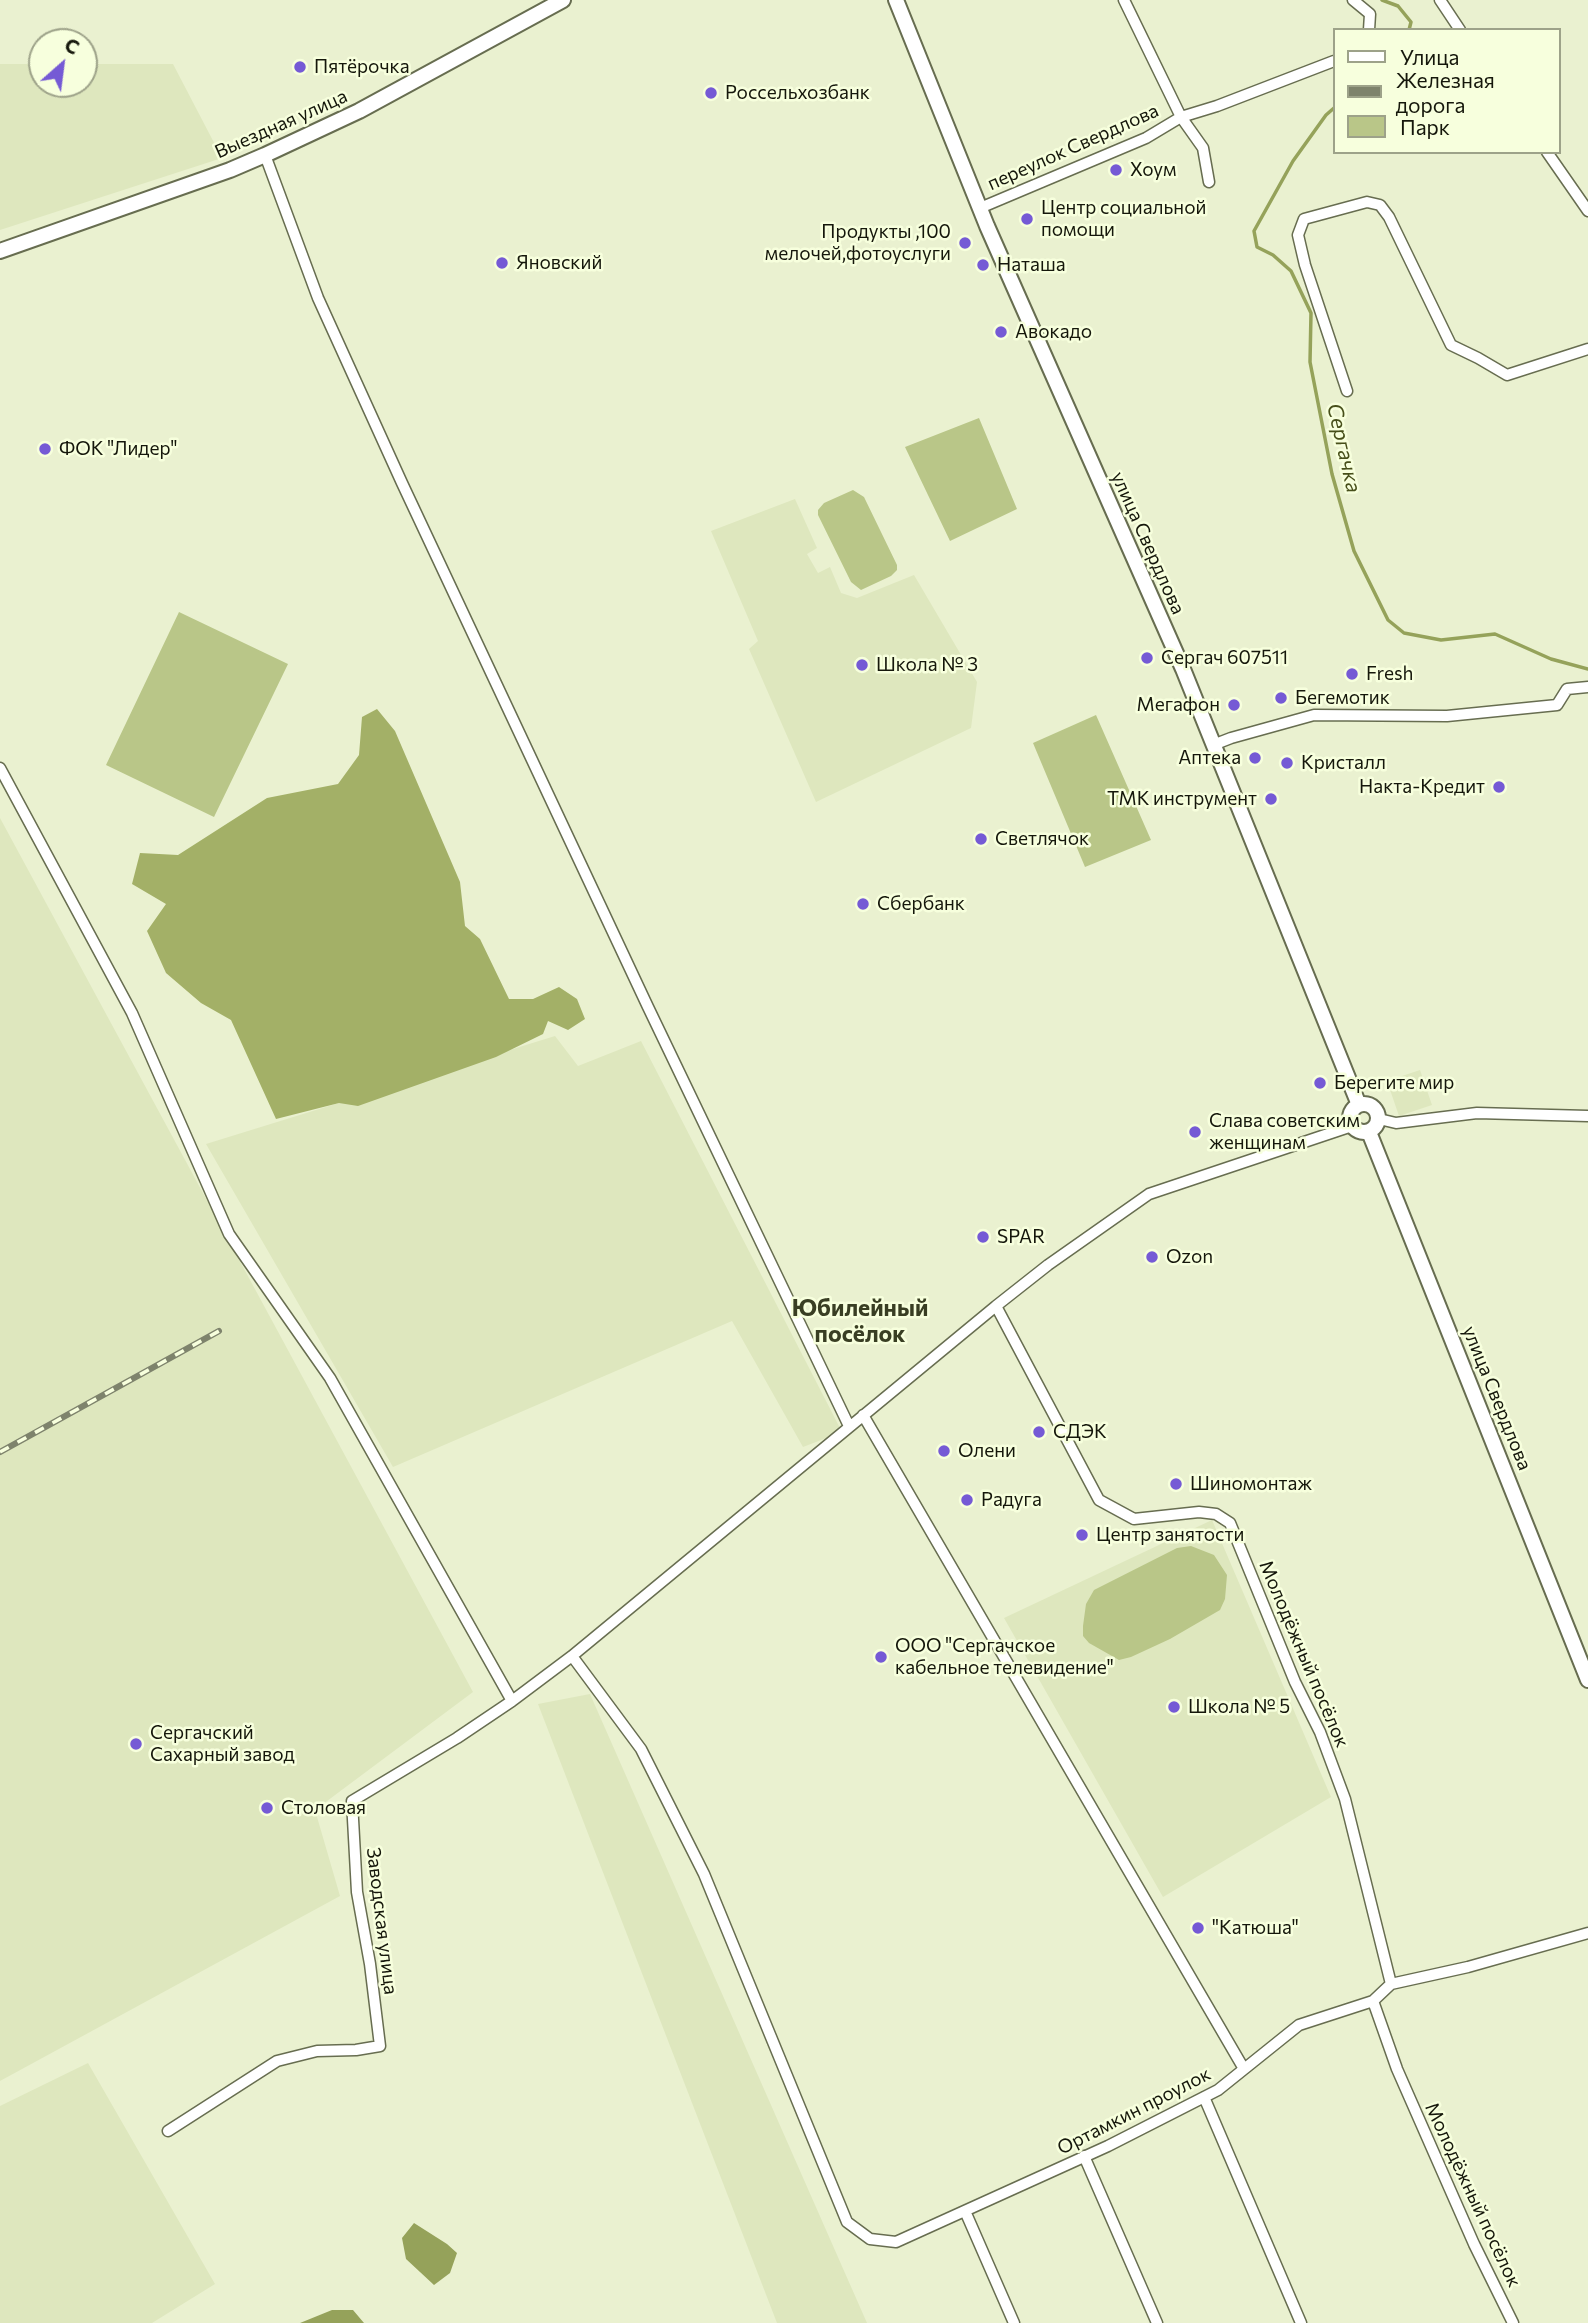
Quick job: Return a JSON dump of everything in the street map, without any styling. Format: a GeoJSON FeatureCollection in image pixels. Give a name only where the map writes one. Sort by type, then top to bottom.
{"type":"FeatureCollection","features":[{"type":"Feature","properties":{"kind":"street","name":"Выездная улица"},"geometry":{"type":"LineString","coordinates":[[0,251],[230,170],[265,155],[359,111],[564,0]]}},
{"type":"Feature","properties":{"kind":"street","name":"улица Свердлова"},"geometry":{"type":"LineString","coordinates":[[896,0],[980,208],[1182,667],[1359,1105]]}},
{"type":"Feature","properties":{"kind":"street","name":"переулок Свердлова"},"geometry":{"type":"LineString","coordinates":[[1124,0],[1181,117],[1203,148],[1209,182]]}},
{"type":"Feature","properties":{"kind":"street"},"geometry":{"type":"LineString","coordinates":[[1353,0],[1370,14],[1369,28]]}},
{"type":"Feature","properties":{"kind":"street"},"geometry":{"type":"LineString","coordinates":[[1440,0],[1459,28]]}},
{"type":"Feature","properties":{"kind":"street","name":"переулок Свердлова"},"geometry":{"type":"LineString","coordinates":[[980,208],[1146,138],[1181,117],[1332,62]]}},
{"type":"Feature","properties":{"kind":"street"},"geometry":{"type":"LineString","coordinates":[[1548,154],[1588,211]]}},
{"type":"Feature","properties":{"kind":"street"},"geometry":{"type":"LineString","coordinates":[[265,155],[318,298],[402,483],[648,1007],[849,1426]]}},
{"type":"Feature","properties":{"kind":"street"},"geometry":{"type":"LineString","coordinates":[[1347,391],[1305,265],[1298,235],[1304,219],[1367,202],[1380,205],[1389,218],[1451,345],[1507,375],[1588,349]]}},
{"type":"Feature","properties":{"kind":"street"},"geometry":{"type":"LineString","coordinates":[[1213,745],[1314,715],[1447,716],[1558,705],[1567,689],[1588,687]]}},
{"type":"Feature","properties":{"kind":"street"},"geometry":{"type":"LineString","coordinates":[[0,768],[132,1013],[229,1234],[330,1378],[512,1701],[572,1656],[996,1306],[1048,1265],[1149,1194],[1352,1126]]}},
{"type":"Feature","properties":{"kind":"street"},"geometry":{"type":"LineString","coordinates":[[1368,1104],[1376,1110],[1379,1119],[1376,1127],[1369,1132],[1359,1132],[1352,1126],[1350,1118],[1352,1110],[1359,1105],[1368,1104]]}},
{"type":"Feature","properties":{"kind":"street"},"geometry":{"type":"LineString","coordinates":[[1379,1119],[1396,1123],[1477,1113],[1588,1116]]}},
{"type":"Feature","properties":{"kind":"street","name":"улица Свердлова"},"geometry":{"type":"LineString","coordinates":[[1369,1132],[1588,1680]]}},
{"type":"Feature","properties":{"kind":"street","name":"Молодёжный посёлок"},"geometry":{"type":"LineString","coordinates":[[996,1306],[1099,1500],[1134,1519],[1199,1512],[1216,1514],[1230,1523],[1295,1682],[1320,1732],[1345,1800],[1391,1984]]}},
{"type":"Feature","properties":{"kind":"street"},"geometry":{"type":"LineString","coordinates":[[863,1415],[1244,2069]]}},
{"type":"Feature","properties":{"kind":"street","name":"Ортамкин проулок"},"geometry":{"type":"LineString","coordinates":[[572,1656],[641,1749],[704,1874],[847,2222],[870,2239],[896,2242],[1084,2157],[1218,2090],[1298,2025],[1373,2001],[1391,1984]]}},
{"type":"Feature","properties":{"kind":"street","name":"Заводская улица"},"geometry":{"type":"LineString","coordinates":[[168,2131],[277,2061],[317,2051],[380,2046],[357,1892],[352,1801],[457,1738],[512,1701]]}},
{"type":"Feature","properties":{"kind":"street"},"geometry":{"type":"LineString","coordinates":[[1391,1984],[1468,1967],[1588,1933]]}},
{"type":"Feature","properties":{"kind":"street","name":"Молодёжный посёлок"},"geometry":{"type":"LineString","coordinates":[[1373,2001],[1396,2069],[1474,2244],[1513,2323]]}},
{"type":"Feature","properties":{"kind":"street"},"geometry":{"type":"LineString","coordinates":[[1204,2097],[1301,2323]]}},
{"type":"Feature","properties":{"kind":"street"},"geometry":{"type":"LineString","coordinates":[[1084,2157],[1157,2323]]}},
{"type":"Feature","properties":{"kind":"street"},"geometry":{"type":"LineString","coordinates":[[965,2211],[1014,2323]]}},
{"type":"Feature","properties":{"kind":"shaded area"},"geometry":{"type":"Polygon","coordinates":[[[0,64],[28,64],[28,98],[98,98],[98,64],[173,64],[222,158],[0,230],[0,64]]]}},
{"type":"Feature","properties":{"kind":"shaded area","name":"Школа № 3"},"geometry":{"type":"Polygon","coordinates":[[[795,499],[817,548],[807,554],[818,573],[830,567],[841,593],[857,598],[914,575],[977,682],[971,728],[816,802],[749,649],[758,641],[711,531],[795,499]]]}},
{"type":"Feature","properties":{"kind":"shaded area"},"geometry":{"type":"Polygon","coordinates":[[[377,709],[395,731],[460,882],[465,926],[480,939],[509,999],[533,999],[559,987],[577,999],[585,1019],[568,1030],[548,1021],[543,1034],[496,1057],[358,1106],[339,1103],[276,1119],[231,1020],[201,1003],[166,973],[147,931],[166,904],[132,884],[140,853],[178,855],[267,798],[338,784],[359,755],[362,717],[377,709]]]}},
{"type":"Feature","properties":{"kind":"shaded area","name":"Сергачский Сахарный завод"},"geometry":{"type":"Polygon","coordinates":[[[0,818],[473,1692],[315,1810],[340,1896],[0,2081],[0,818]]]}},
{"type":"Feature","properties":{"kind":"shaded area"},"geometry":{"type":"Polygon","coordinates":[[[555,1036],[578,1066],[641,1041],[842,1432],[803,1447],[732,1321],[393,1467],[206,1144],[555,1036]]]}},
{"type":"Feature","properties":{"kind":"shaded area"},"geometry":{"type":"Polygon","coordinates":[[[1420,1070],[1432,1105],[1399,1116],[1387,1081],[1420,1070]]]}},
{"type":"Feature","properties":{"kind":"shaded area","name":"Школа № 5"},"geometry":{"type":"Polygon","coordinates":[[[1212,1520],[1331,1797],[1163,1897],[1004,1618],[1212,1520]]]}},
{"type":"Feature","properties":{"kind":"shaded area"},"geometry":{"type":"Polygon","coordinates":[[[590,1694],[867,2323],[777,2323],[538,1704],[590,1694]]]}},
{"type":"Feature","properties":{"kind":"shaded area"},"geometry":{"type":"Polygon","coordinates":[[[88,2063],[215,2284],[152,2323],[0,2323],[0,2106],[88,2063]]]}},
{"type":"Feature","properties":{"kind":"shaded area"},"geometry":{"type":"Polygon","coordinates":[[[414,2223],[457,2253],[450,2273],[434,2285],[406,2259],[402,2238],[414,2223]]]}},
{"type":"Feature","properties":{"kind":"shaded area"},"geometry":{"type":"Polygon","coordinates":[[[332,2310],[353,2310],[364,2323],[300,2323],[332,2310]]]}},
{"type":"Feature","properties":{"kind":"green space"},"geometry":{"type":"Polygon","coordinates":[[[979,418],[1017,509],[950,541],[905,447],[979,418]]]}},
{"type":"Feature","properties":{"kind":"green space"},"geometry":{"type":"Polygon","coordinates":[[[853,490],[864,497],[897,565],[897,570],[891,576],[861,590],[851,582],[818,515],[818,510],[824,503],[853,490]]]}},
{"type":"Feature","properties":{"kind":"green space"},"geometry":{"type":"Polygon","coordinates":[[[179,612],[288,664],[214,817],[106,765],[179,612]]]}},
{"type":"Feature","properties":{"kind":"green space"},"geometry":{"type":"Polygon","coordinates":[[[1096,715],[1151,840],[1085,867],[1033,743],[1096,715]]]}},
{"type":"Feature","properties":{"kind":"green space"},"geometry":{"type":"Polygon","coordinates":[[[1191,1546],[1214,1555],[1227,1575],[1225,1599],[1220,1610],[1170,1639],[1131,1657],[1119,1660],[1089,1643],[1083,1636],[1083,1626],[1086,1604],[1094,1590],[1177,1548],[1191,1546]]]}},
{"type":"Feature","properties":{"kind":"waterway","name":"Сергачка"},"geometry":{"type":"LineString","coordinates":[[1382,0],[1398,6],[1411,22],[1410,28]]}},
{"type":"Feature","properties":{"kind":"waterway","name":"Сергачка"},"geometry":{"type":"LineString","coordinates":[[1332,110],[1293,161],[1254,231],[1257,247],[1273,255],[1291,271],[1311,313],[1310,362],[1332,474],[1354,551],[1388,620],[1404,633],[1441,640],[1495,634],[1551,659],[1588,669]]}},
{"type":"Feature","properties":{"kind":"railway"},"geometry":{"type":"LineString","coordinates":[[0,1452],[219,1331]]}},
{"type":"Feature","properties":{"kind":"place","name":"Пятёрочка"},"geometry":{"type":"Point","coordinates":[300,67]}},
{"type":"Feature","properties":{"kind":"place","name":"Россельхозбанк"},"geometry":{"type":"Point","coordinates":[711,93]}},
{"type":"Feature","properties":{"kind":"place","name":"Хоум"},"geometry":{"type":"Point","coordinates":[1116,170]}},
{"type":"Feature","properties":{"kind":"place","name":"Центр социальной помощи"},"geometry":{"type":"Point","coordinates":[1027,219]}},
{"type":"Feature","properties":{"kind":"place","name":"Продукты ,100 мелочей,фотоуслуги"},"geometry":{"type":"Point","coordinates":[965,243]}},
{"type":"Feature","properties":{"kind":"place","name":"Яновский"},"geometry":{"type":"Point","coordinates":[502,263]}},
{"type":"Feature","properties":{"kind":"place","name":"Наташа"},"geometry":{"type":"Point","coordinates":[983,265]}},
{"type":"Feature","properties":{"kind":"place","name":"Авокадо"},"geometry":{"type":"Point","coordinates":[1001,332]}},
{"type":"Feature","properties":{"kind":"place","name":"ФОК \"Лидер\""},"geometry":{"type":"Point","coordinates":[45,449]}},
{"type":"Feature","properties":{"kind":"place","name":"Сергач 607511"},"geometry":{"type":"Point","coordinates":[1147,658]}},
{"type":"Feature","properties":{"kind":"place","name":"Школа № 3"},"geometry":{"type":"Point","coordinates":[862,665]}},
{"type":"Feature","properties":{"kind":"place","name":"Fresh"},"geometry":{"type":"Point","coordinates":[1352,674]}},
{"type":"Feature","properties":{"kind":"place","name":"Бегемотик"},"geometry":{"type":"Point","coordinates":[1281,698]}},
{"type":"Feature","properties":{"kind":"place","name":"Мегафон"},"geometry":{"type":"Point","coordinates":[1234,705]}},
{"type":"Feature","properties":{"kind":"place","name":"Аптека"},"geometry":{"type":"Point","coordinates":[1255,758]}},
{"type":"Feature","properties":{"kind":"place","name":"Кристалл"},"geometry":{"type":"Point","coordinates":[1287,763]}},
{"type":"Feature","properties":{"kind":"place","name":"Накта-Кредит"},"geometry":{"type":"Point","coordinates":[1499,787]}},
{"type":"Feature","properties":{"kind":"place","name":"ТМК инструмент"},"geometry":{"type":"Point","coordinates":[1271,799]}},
{"type":"Feature","properties":{"kind":"place","name":"Светлячок"},"geometry":{"type":"Point","coordinates":[981,839]}},
{"type":"Feature","properties":{"kind":"place","name":"Сбербанк"},"geometry":{"type":"Point","coordinates":[863,904]}},
{"type":"Feature","properties":{"kind":"place","name":"Берегите мир"},"geometry":{"type":"Point","coordinates":[1320,1083]}},
{"type":"Feature","properties":{"kind":"place","name":"Слава советским женщинам"},"geometry":{"type":"Point","coordinates":[1195,1132]}},
{"type":"Feature","properties":{"kind":"place","name":"SPAR"},"geometry":{"type":"Point","coordinates":[983,1237]}},
{"type":"Feature","properties":{"kind":"place","name":"Ozon"},"geometry":{"type":"Point","coordinates":[1152,1257]}},
{"type":"Feature","properties":{"kind":"place","name":"СДЭК"},"geometry":{"type":"Point","coordinates":[1039,1432]}},
{"type":"Feature","properties":{"kind":"place","name":"Олени"},"geometry":{"type":"Point","coordinates":[944,1451]}},
{"type":"Feature","properties":{"kind":"place","name":"Шиномонтаж"},"geometry":{"type":"Point","coordinates":[1176,1484]}},
{"type":"Feature","properties":{"kind":"place","name":"Радуга"},"geometry":{"type":"Point","coordinates":[967,1500]}},
{"type":"Feature","properties":{"kind":"place","name":"Центр занятости"},"geometry":{"type":"Point","coordinates":[1082,1535]}},
{"type":"Feature","properties":{"kind":"place","name":"ООО \"Сергачское кабельное телевидение\""},"geometry":{"type":"Point","coordinates":[881,1657]}},
{"type":"Feature","properties":{"kind":"place","name":"Школа № 5"},"geometry":{"type":"Point","coordinates":[1174,1707]}},
{"type":"Feature","properties":{"kind":"place","name":"Сергачский Сахарный завод"},"geometry":{"type":"Point","coordinates":[136,1744]}},
{"type":"Feature","properties":{"kind":"place","name":"Столовая"},"geometry":{"type":"Point","coordinates":[267,1808]}},
{"type":"Feature","properties":{"kind":"place","name":"\"Катюша\""},"geometry":{"type":"Point","coordinates":[1198,1928]}},
{"type":"Feature","properties":{"kind":"district","name":"Юбилейный посёлок"},"geometry":{"type":"Point","coordinates":[860,1321]}}]}
